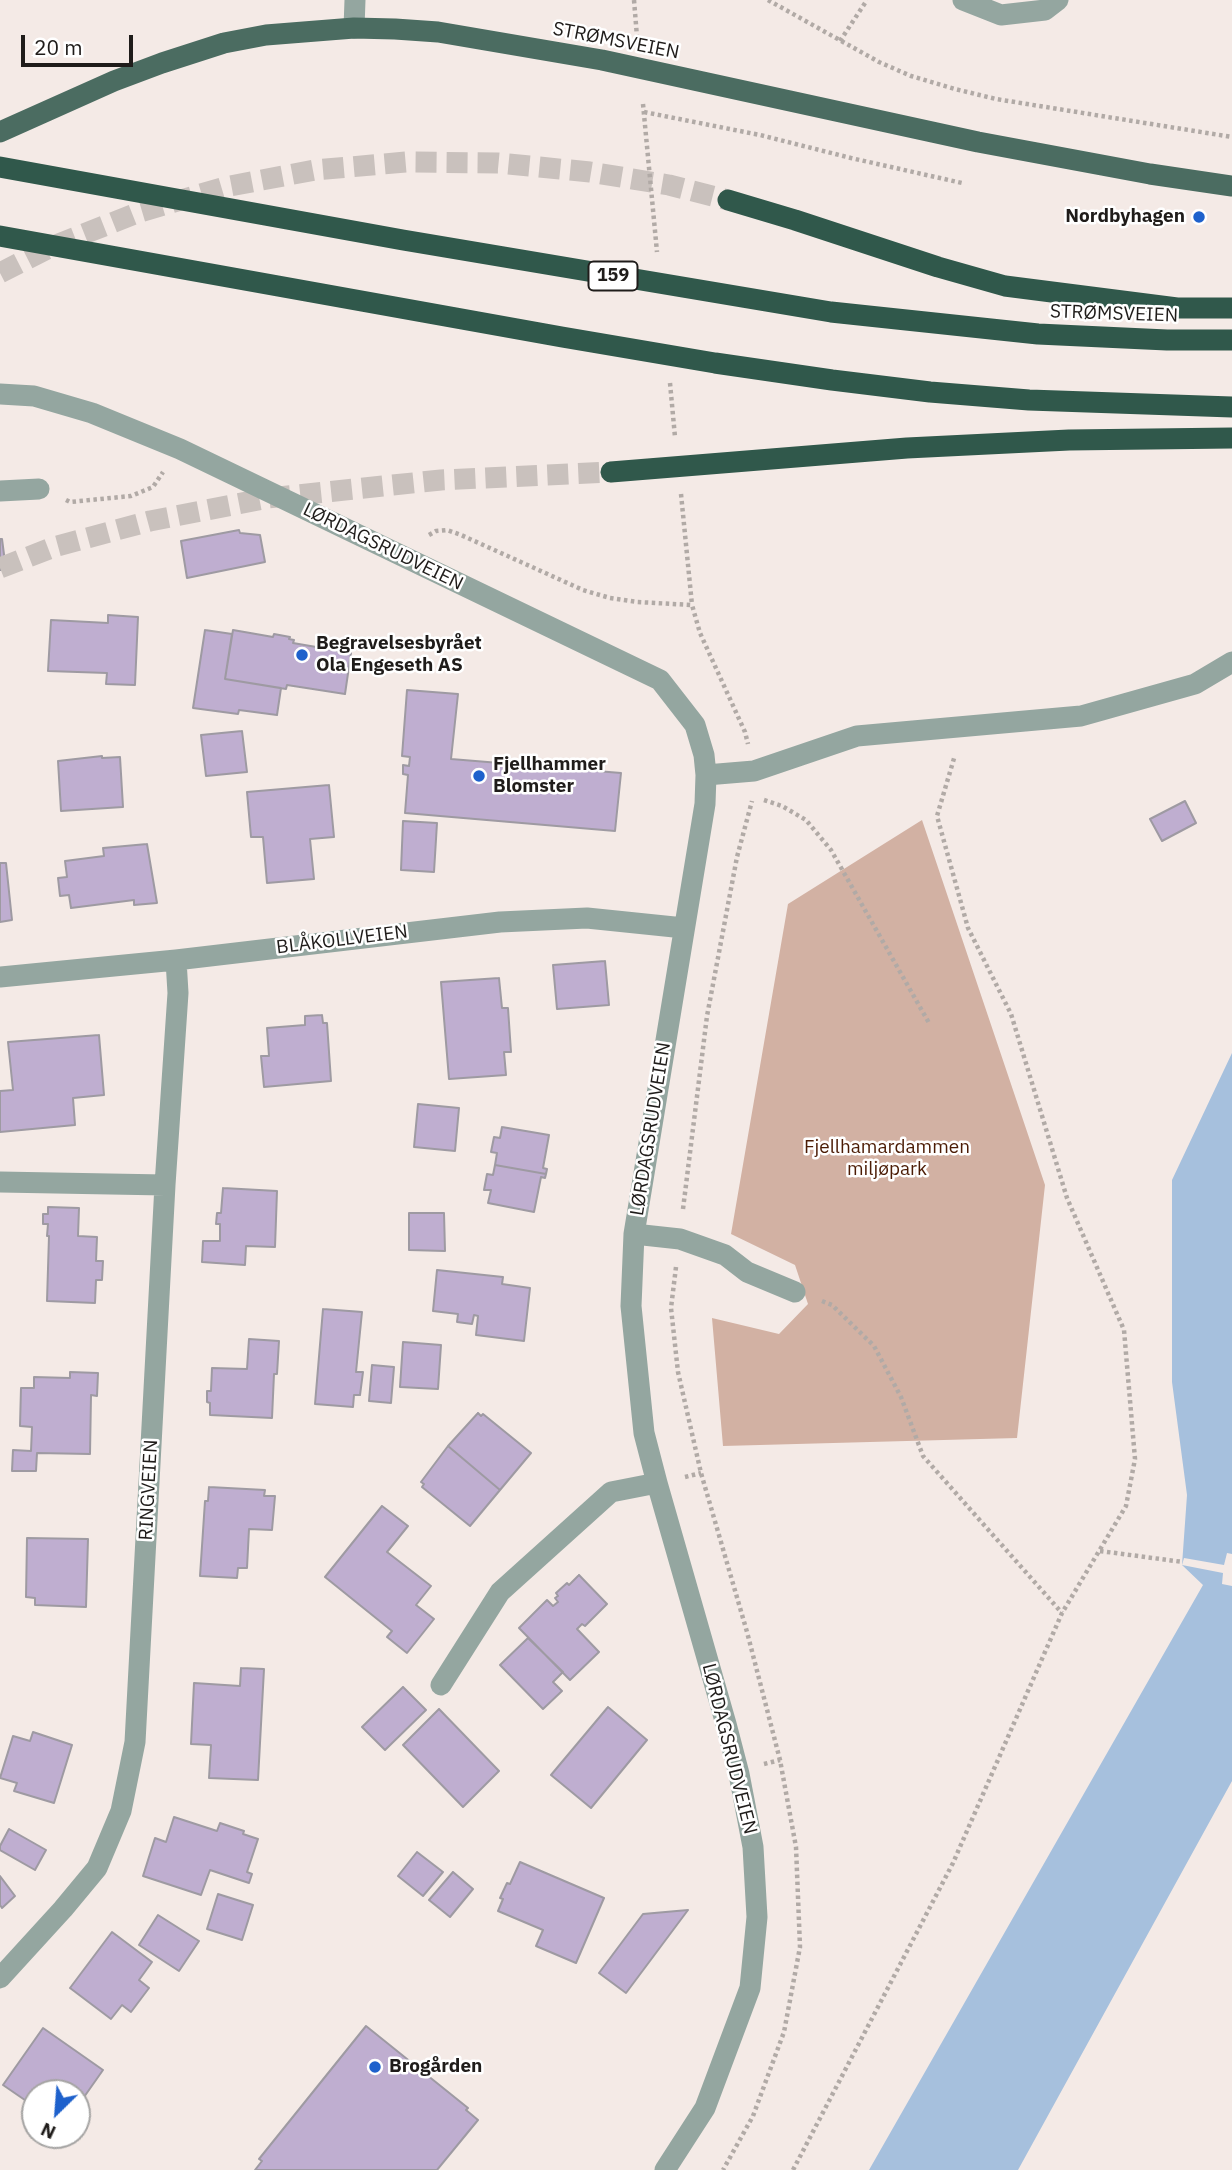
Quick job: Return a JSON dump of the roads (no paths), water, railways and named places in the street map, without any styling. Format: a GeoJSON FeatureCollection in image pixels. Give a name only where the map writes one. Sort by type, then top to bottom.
{"type":"FeatureCollection","features":[{"type":"Feature","properties":{"kind":"highway","name":"STRØMSVEIEN"},"geometry":{"type":"LineString","coordinates":[[0,167],[416,243],[831,312],[1038,334],[1232,340]]}},
{"type":"Feature","properties":{"kind":"highway"},"geometry":{"type":"LineString","coordinates":[[728,200],[1005,286],[1177,308],[1232,308]]}},
{"type":"Feature","properties":{"kind":"highway"},"geometry":{"type":"LineString","coordinates":[[0,236],[600,344],[832,380],[1029,400],[1232,407]]}},
{"type":"Feature","properties":{"kind":"highway"},"geometry":{"type":"LineString","coordinates":[[611,472],[907,448],[1069,440],[1232,438]]}},
{"type":"Feature","properties":{"kind":"main road","name":"STRØMSVEIEN"},"geometry":{"type":"LineString","coordinates":[[0,132],[114,81],[224,43],[354,28],[438,32],[602,60],[978,142],[1150,174],[1232,186]]}},
{"type":"Feature","properties":{"kind":"street"},"geometry":{"type":"LineString","coordinates":[[354,28],[355,0]]}},
{"type":"Feature","properties":{"kind":"street"},"geometry":{"type":"LineString","coordinates":[[963,0],[1001,15],[1045,10],[1058,0]]}},
{"type":"Feature","properties":{"kind":"street","name":"LØRDAGSRUDVEIEN"},"geometry":{"type":"LineString","coordinates":[[0,394],[34,397],[92,414],[180,449],[660,680],[695,725],[704,755],[705,804],[634,1234],[631,1306],[645,1433],[739,1774],[753,1847],[757,1917],[750,1988],[705,2108],[665,2170]]}},
{"type":"Feature","properties":{"kind":"street"},"geometry":{"type":"LineString","coordinates":[[0,491],[39,489]]}},
{"type":"Feature","properties":{"kind":"street"},"geometry":{"type":"LineString","coordinates":[[706,775],[754,771],[857,736],[1080,716],[1195,684],[1232,662]]}},
{"type":"Feature","properties":{"kind":"street","name":"BLÅKOLLVEIEN"},"geometry":{"type":"LineString","coordinates":[[0,978],[500,922],[587,918],[684,928]]}},
{"type":"Feature","properties":{"kind":"street","name":"RINGVEIEN"},"geometry":{"type":"LineString","coordinates":[[0,1979],[64,1909],[97,1868],[121,1811],[135,1742],[178,993],[176,960]]}},
{"type":"Feature","properties":{"kind":"street"},"geometry":{"type":"LineString","coordinates":[[0,1182],[165,1185]]}},
{"type":"Feature","properties":{"kind":"street"},"geometry":{"type":"LineString","coordinates":[[634,1234],[680,1239],[725,1255],[747,1272],[795,1292]]}},
{"type":"Feature","properties":{"kind":"street"},"geometry":{"type":"LineString","coordinates":[[441,1685],[500,1592],[611,1492],[657,1483]]}},
{"type":"Feature","properties":{"kind":"water"},"geometry":{"type":"Polygon","coordinates":[[[1232,1053],[1232,1781],[1018,2170],[869,2170],[1203,1585],[1182,1565],[1187,1495],[1172,1382],[1172,1180],[1232,1053]]]}},
{"type":"Feature","properties":{"kind":"tunnel"},"geometry":{"type":"LineString","coordinates":[[0,273],[51,247],[137,213],[225,187],[315,170],[406,162],[498,163],[590,172],[669,185],[728,200]]}},
{"type":"Feature","properties":{"kind":"tunnel"},"geometry":{"type":"LineString","coordinates":[[0,568],[54,547],[150,521],[268,498],[441,480],[611,472]]}},
{"type":"Feature","properties":{"kind":"place","name":"Nordbyhagen"},"geometry":{"type":"Point","coordinates":[1199,217]}},
{"type":"Feature","properties":{"kind":"place","name":"Begravelsesbyrået Ola Engeseth AS"},"geometry":{"type":"Point","coordinates":[302,655]}},
{"type":"Feature","properties":{"kind":"place","name":"Fjellhammer Blomster"},"geometry":{"type":"Point","coordinates":[479,776]}},
{"type":"Feature","properties":{"kind":"place","name":"Brogården"},"geometry":{"type":"Point","coordinates":[375,2067]}},
{"type":"Feature","properties":{"kind":"park label","name":"Fjellhamardammen miljøpark"},"geometry":{"type":"Point","coordinates":[887,1159]}}]}
